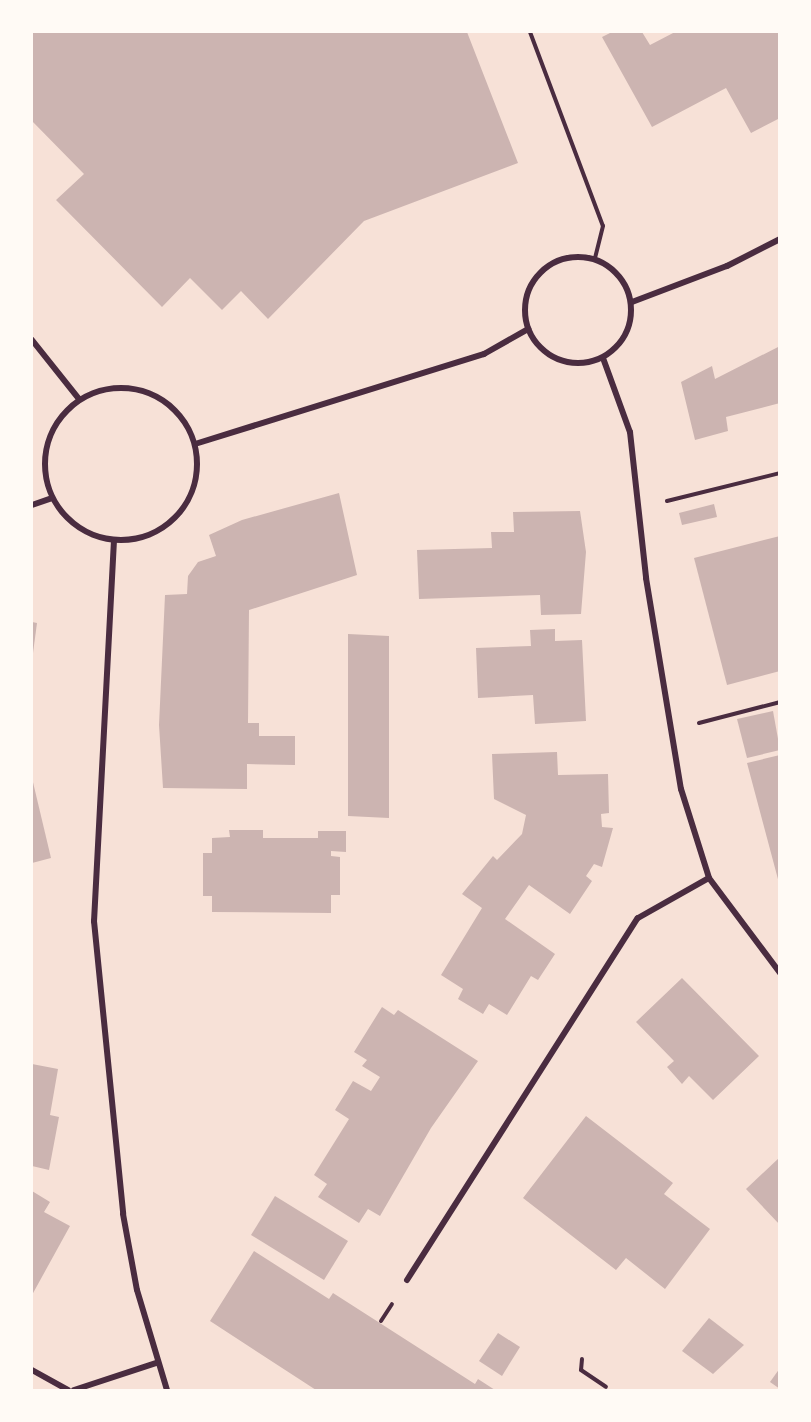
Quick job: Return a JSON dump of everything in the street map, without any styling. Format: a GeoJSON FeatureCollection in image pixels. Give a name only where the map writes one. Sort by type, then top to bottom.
{"type":"FeatureCollection","features":[{"type":"Feature","properties":{"kind":"street"},"geometry":{"type":"LineString","coordinates":[[632,302],[727,266],[780,239]]}},
{"type":"Feature","properties":{"kind":"street"},"geometry":{"type":"LineString","coordinates":[[569,257],[595,258],[625,283],[632,302],[630,324],[620,344],[603,358],[581,364],[559,360],[540,348],[528,329],[524,307],[531,284],[546,267],[569,257]]}},
{"type":"Feature","properties":{"kind":"street"},"geometry":{"type":"LineString","coordinates":[[195,444],[484,354],[528,329]]}},
{"type":"Feature","properties":{"kind":"street"},"geometry":{"type":"LineString","coordinates":[[32,340],[79,399]]}},
{"type":"Feature","properties":{"kind":"street"},"geometry":{"type":"LineString","coordinates":[[603,358],[630,432],[639,508],[681,789],[709,878],[780,973]]}},
{"type":"Feature","properties":{"kind":"street"},"geometry":{"type":"LineString","coordinates":[[116,387],[154,394],[181,416],[195,444],[196,480],[182,510],[154,533],[114,540],[71,522],[52,498],[45,454],[54,425],[79,399],[116,387]]}},
{"type":"Feature","properties":{"kind":"street"},"geometry":{"type":"LineString","coordinates":[[32,505],[52,498]]}},
{"type":"Feature","properties":{"kind":"street"},"geometry":{"type":"LineString","coordinates":[[114,540],[94,921],[123,1214],[156,1363],[167,1390]]}},
{"type":"Feature","properties":{"kind":"street"},"geometry":{"type":"LineString","coordinates":[[407,1280],[638,918],[709,878]]}},
{"type":"Feature","properties":{"kind":"street"},"geometry":{"type":"LineString","coordinates":[[74,1390],[156,1363]]}},
{"type":"Feature","properties":{"kind":"street"},"geometry":{"type":"LineString","coordinates":[[32,1370],[68,1390]]}},
{"type":"Feature","properties":{"kind":"path"},"geometry":{"type":"LineString","coordinates":[[530,32],[603,225],[595,258]]}},
{"type":"Feature","properties":{"kind":"path"},"geometry":{"type":"LineString","coordinates":[[639,508],[780,473]]}},
{"type":"Feature","properties":{"kind":"path"},"geometry":{"type":"LineString","coordinates":[[671,730],[780,702]]}},
{"type":"Feature","properties":{"kind":"path"},"geometry":{"type":"LineString","coordinates":[[582,1359],[581,1370],[606,1387]]}},
{"type":"Feature","properties":{"kind":"building"},"geometry":{"type":"Polygon","coordinates":[[[32,32],[467,32],[518,163],[364,221],[268,319],[241,291],[222,310],[190,278],[162,307],[56,200],[84,174],[32,121],[32,32]]]}},
{"type":"Feature","properties":{"kind":"building"},"geometry":{"type":"Polygon","coordinates":[[[612,32],[642,32],[650,45],[675,32],[780,32],[780,118],[751,133],[726,88],[652,127],[602,37],[612,32]]]}},
{"type":"Feature","properties":{"kind":"building"},"geometry":{"type":"Polygon","coordinates":[[[780,346],[780,403],[726,417],[728,431],[695,440],[681,382],[712,366],[715,379],[780,346]]]}},
{"type":"Feature","properties":{"kind":"building"},"geometry":{"type":"Polygon","coordinates":[[[339,493],[357,575],[249,610],[248,723],[259,723],[259,736],[295,736],[295,765],[247,764],[247,789],[163,788],[159,725],[165,595],[187,594],[188,576],[198,562],[216,556],[209,535],[242,520],[339,493]]]}},
{"type":"Feature","properties":{"kind":"building"},"geometry":{"type":"Polygon","coordinates":[[[714,504],[717,517],[682,525],[679,513],[714,504]]]}},
{"type":"Feature","properties":{"kind":"building"},"geometry":{"type":"Polygon","coordinates":[[[580,511],[586,552],[581,614],[541,615],[540,595],[419,599],[417,550],[492,548],[491,532],[514,532],[513,512],[580,511]]]}},
{"type":"Feature","properties":{"kind":"building"},"geometry":{"type":"Polygon","coordinates":[[[780,536],[780,671],[727,685],[694,558],[780,536]]]}},
{"type":"Feature","properties":{"kind":"building"},"geometry":{"type":"Polygon","coordinates":[[[32,622],[37,623],[33,653],[32,653],[32,622]]]}},
{"type":"Feature","properties":{"kind":"building"},"geometry":{"type":"Polygon","coordinates":[[[555,629],[555,641],[582,640],[586,721],[535,724],[533,695],[478,698],[476,648],[531,646],[530,630],[555,629]]]}},
{"type":"Feature","properties":{"kind":"building"},"geometry":{"type":"Polygon","coordinates":[[[348,634],[389,636],[389,818],[348,816],[348,634]]]}},
{"type":"Feature","properties":{"kind":"building"},"geometry":{"type":"Polygon","coordinates":[[[773,711],[780,750],[747,758],[737,719],[773,711]]]}},
{"type":"Feature","properties":{"kind":"building"},"geometry":{"type":"Polygon","coordinates":[[[557,752],[558,775],[608,774],[609,813],[601,814],[602,827],[613,828],[602,867],[594,864],[586,876],[592,881],[570,914],[529,885],[505,919],[555,954],[538,980],[531,976],[507,1015],[489,1004],[483,1014],[458,999],[463,989],[441,975],[482,908],[462,894],[493,856],[497,860],[522,834],[526,815],[494,799],[492,754],[557,752]]]}},
{"type":"Feature","properties":{"kind":"building"},"geometry":{"type":"Polygon","coordinates":[[[780,755],[780,882],[779,883],[747,763],[780,755]]]}},
{"type":"Feature","properties":{"kind":"building"},"geometry":{"type":"Polygon","coordinates":[[[32,778],[51,858],[32,863],[32,778]]]}},
{"type":"Feature","properties":{"kind":"building"},"geometry":{"type":"Polygon","coordinates":[[[229,830],[263,830],[263,838],[318,838],[318,831],[346,831],[346,852],[331,851],[331,856],[340,857],[340,895],[331,895],[331,913],[212,912],[212,896],[203,896],[203,853],[212,853],[212,838],[230,837],[229,830]]]}},
{"type":"Feature","properties":{"kind":"building"},"geometry":{"type":"Polygon","coordinates":[[[682,978],[759,1056],[713,1100],[689,1076],[682,1084],[667,1067],[674,1061],[636,1022],[682,978]]]}},
{"type":"Feature","properties":{"kind":"building"},"geometry":{"type":"Polygon","coordinates":[[[382,1007],[394,1015],[398,1010],[478,1061],[431,1128],[380,1216],[368,1209],[359,1223],[318,1197],[327,1184],[314,1175],[349,1119],[335,1110],[353,1081],[371,1091],[380,1077],[362,1066],[367,1060],[354,1052],[382,1007]]]}},
{"type":"Feature","properties":{"kind":"building"},"geometry":{"type":"Polygon","coordinates":[[[32,1064],[58,1069],[50,1115],[59,1117],[49,1170],[32,1166],[32,1064]]]}},
{"type":"Feature","properties":{"kind":"building"},"geometry":{"type":"Polygon","coordinates":[[[586,1116],[673,1183],[664,1194],[710,1229],[665,1289],[626,1258],[616,1270],[523,1198],[586,1116]]]}},
{"type":"Feature","properties":{"kind":"building"},"geometry":{"type":"Polygon","coordinates":[[[780,1157],[780,1225],[746,1189],[780,1157]]]}},
{"type":"Feature","properties":{"kind":"building"},"geometry":{"type":"Polygon","coordinates":[[[32,1191],[50,1202],[44,1212],[70,1226],[32,1295],[32,1191]]]}},
{"type":"Feature","properties":{"kind":"building"},"geometry":{"type":"Polygon","coordinates":[[[275,1196],[348,1241],[324,1280],[251,1235],[275,1196]]]}},
{"type":"Feature","properties":{"kind":"building"},"geometry":{"type":"Polygon","coordinates":[[[254,1251],[329,1299],[333,1293],[475,1384],[478,1379],[495,1390],[316,1390],[210,1321],[254,1251]]]}},
{"type":"Feature","properties":{"kind":"building"},"geometry":{"type":"Polygon","coordinates":[[[709,1318],[744,1345],[713,1374],[682,1351],[709,1318]]]}},
{"type":"Feature","properties":{"kind":"building"},"geometry":{"type":"Polygon","coordinates":[[[498,1333],[520,1347],[502,1376],[479,1361],[498,1333]]]}},
{"type":"Feature","properties":{"kind":"building"},"geometry":{"type":"Polygon","coordinates":[[[780,1368],[780,1389],[770,1382],[780,1368]]]}}]}
